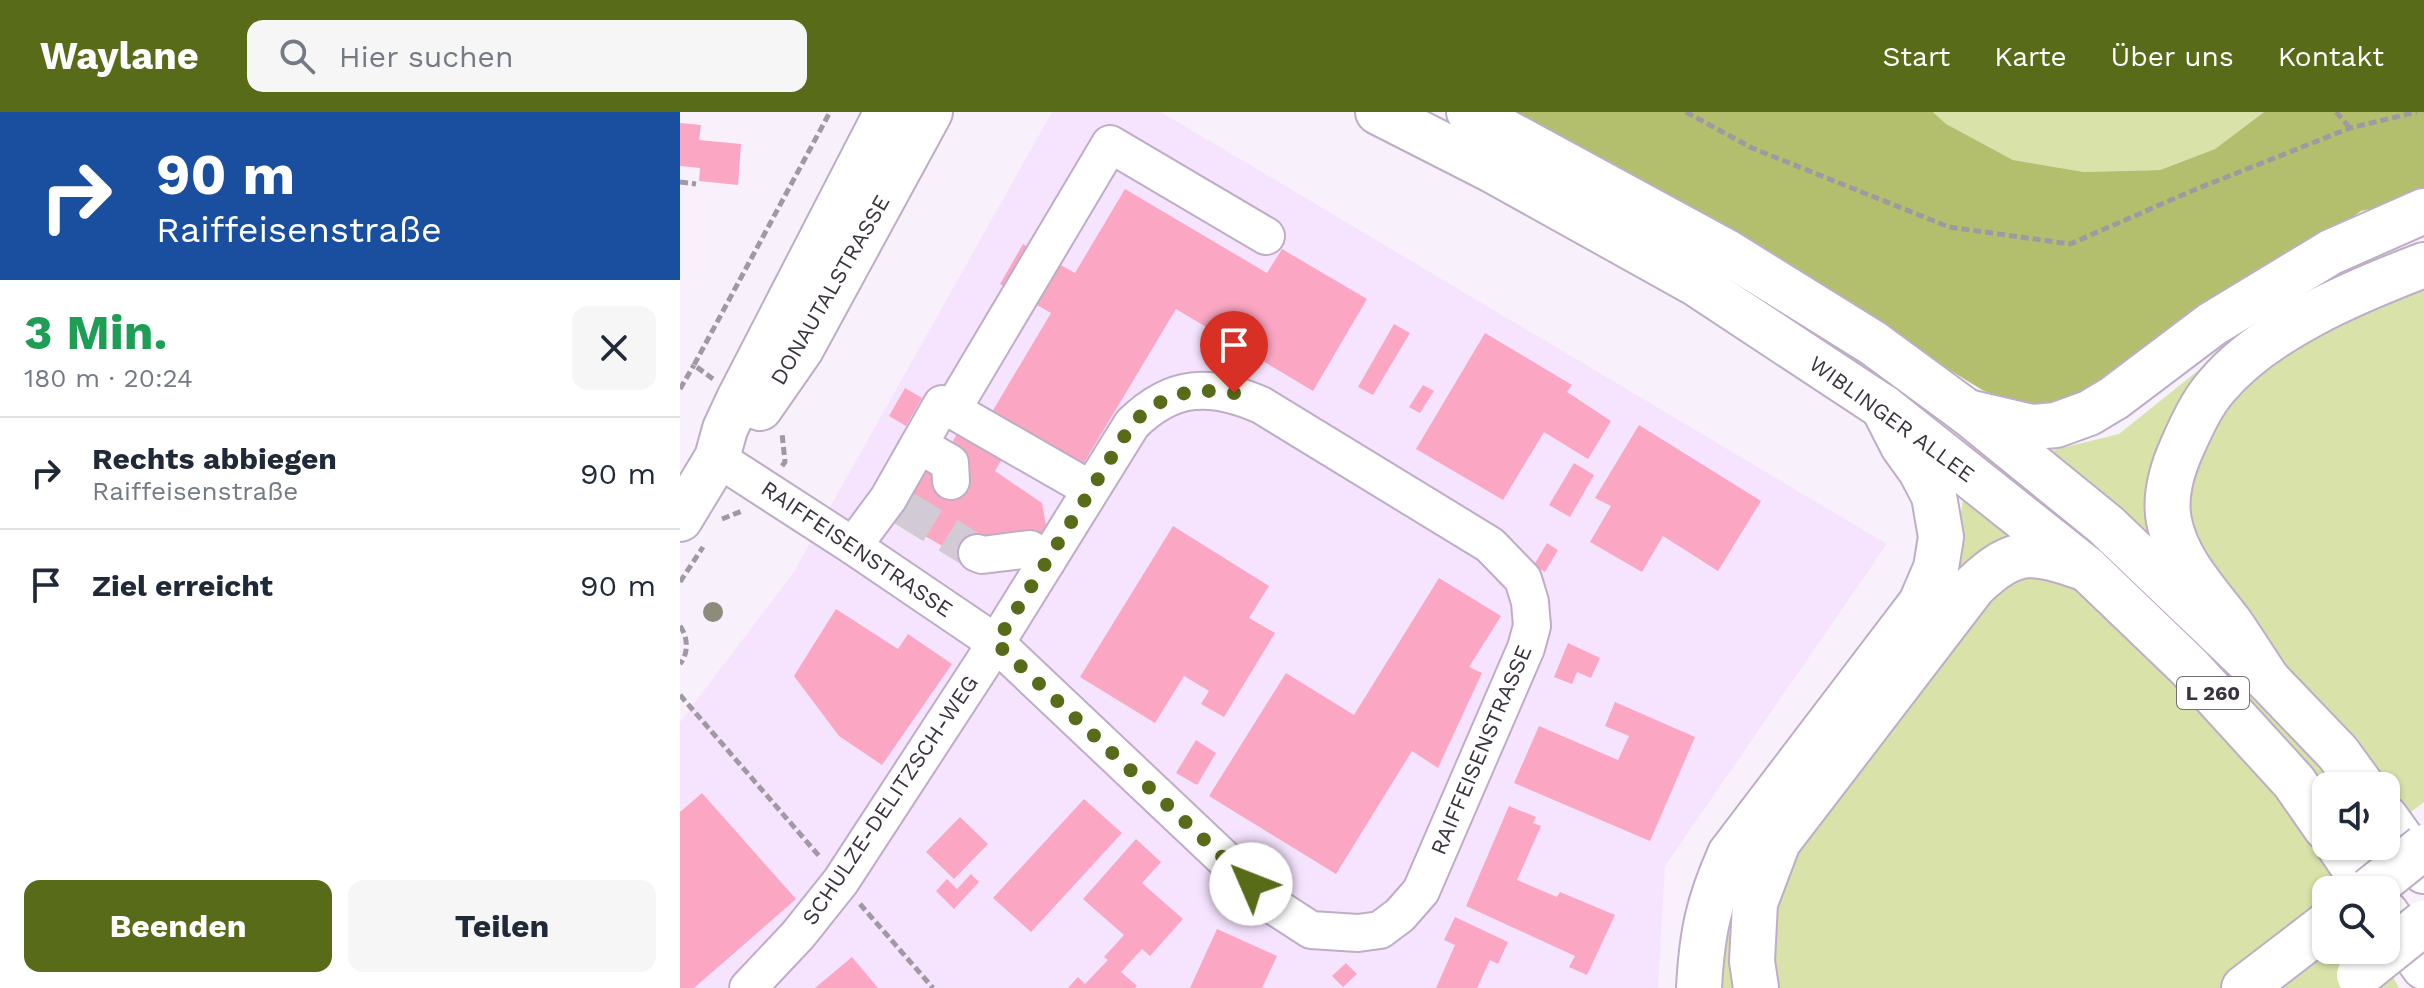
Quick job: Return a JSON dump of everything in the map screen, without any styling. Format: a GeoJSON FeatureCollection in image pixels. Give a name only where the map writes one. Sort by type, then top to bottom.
{"type":"FeatureCollection","features":[{"type":"Feature","properties":{"kind":"main road","name":"DONAUTALSTRASSE"},"geometry":{"type":"LineString","coordinates":[[717,458],[725,429],[739,399],[887,112]]}},
{"type":"Feature","properties":{"kind":"main road","name":"DONAUTALSTRASSE"},"geometry":{"type":"LineString","coordinates":[[680,519],[717,458],[743,432],[801,349],[930,112]]}},
{"type":"Feature","properties":{"kind":"main road","name":"WIBLINGER ALLEE"},"geometry":{"type":"LineString","coordinates":[[1378,112],[1492,170],[1695,283],[1883,407],[2087,569],[2189,667],[2294,782],[2312,808]]}},
{"type":"Feature","properties":{"kind":"main road","name":"L 260"},"geometry":{"type":"LineString","coordinates":[[1469,112],[1725,251],[1873,343],[1967,412],[2106,525],[2268,680],[2338,753],[2352,772]]}},
{"type":"Feature","properties":{"kind":"main road"},"geometry":{"type":"LineString","coordinates":[[1967,412],[2032,427],[2056,425],[2089,413],[2114,398],[2212,324],[2331,252],[2424,211]]}},
{"type":"Feature","properties":{"kind":"main road"},"geometry":{"type":"LineString","coordinates":[[2268,680],[2182,559],[2169,520],[2168,493],[2177,459],[2216,387],[2255,350],[2333,303],[2424,265]]}},
{"type":"Feature","properties":{"kind":"main road"},"geometry":{"type":"LineString","coordinates":[[1699,988],[1701,943],[1711,896],[1730,854],[1921,603],[1936,568],[1941,537],[1934,496],[1883,407]]}},
{"type":"Feature","properties":{"kind":"main road"},"geometry":{"type":"LineString","coordinates":[[1756,988],[1752,940],[1755,903],[1778,842],[1974,586],[1995,566],[2011,558],[2034,554],[2087,569]]}},
{"type":"Feature","properties":{"kind":"main road"},"geometry":{"type":"LineString","coordinates":[[2400,838],[2424,871]]}},
{"type":"Feature","properties":{"kind":"main road"},"geometry":{"type":"LineString","coordinates":[[2388,876],[2424,847]]}},
{"type":"Feature","properties":{"kind":"main road"},"geometry":{"type":"LineString","coordinates":[[2350,981],[2424,923]]}},
{"type":"Feature","properties":{"kind":"main road"},"geometry":{"type":"LineString","coordinates":[[2400,933],[2424,967]]}},
{"type":"Feature","properties":{"kind":"main road"},"geometry":{"type":"LineString","coordinates":[[2244,988],[2312,936]]}},
{"type":"Feature","properties":{"kind":"street"},"geometry":{"type":"LineString","coordinates":[[853,546],[895,503],[934,426],[1110,144],[1266,236]]}},
{"type":"Feature","properties":{"kind":"street","name":"RAIFFEISENSTRASSE"},"geometry":{"type":"LineString","coordinates":[[717,458],[996,643],[1274,906],[1311,930],[1335,933],[1380,930],[1400,915],[1421,891],[1526,648],[1532,626],[1530,602],[1523,579],[1490,545],[1261,405],[1234,393],[1208,389],[1187,391],[1148,407],[1132,424],[996,643]]}},
{"type":"Feature","properties":{"kind":"street"},"geometry":{"type":"LineString","coordinates":[[934,426],[950,463],[951,481]]}},
{"type":"Feature","properties":{"kind":"street"},"geometry":{"type":"LineString","coordinates":[[934,426],[1084,499]]}},
{"type":"Feature","properties":{"kind":"street"},"geometry":{"type":"LineString","coordinates":[[977,553],[1030,549],[1047,561]]}},
{"type":"Feature","properties":{"kind":"street","name":"SCHULZE-DELITZSCH-WEG"},"geometry":{"type":"LineString","coordinates":[[748,988],[798,935],[841,881],[996,643]]}},
{"type":"Feature","properties":{"kind":"path"},"geometry":{"type":"LineString","coordinates":[[680,389],[830,112]]}},
{"type":"Feature","properties":{"kind":"path"},"geometry":{"type":"LineString","coordinates":[[1686,112],[1752,148],[1949,227],[2070,244],[2194,190],[2350,128],[2417,112]]}},
{"type":"Feature","properties":{"kind":"path"},"geometry":{"type":"LineString","coordinates":[[2336,112],[2350,128]]}},
{"type":"Feature","properties":{"kind":"path"},"geometry":{"type":"LineString","coordinates":[[680,182],[696,184]]}},
{"type":"Feature","properties":{"kind":"path"},"geometry":{"type":"LineString","coordinates":[[694,365],[739,399]]}},
{"type":"Feature","properties":{"kind":"path"},"geometry":{"type":"LineString","coordinates":[[680,626],[686,635],[685,657],[680,664]]}},
{"type":"Feature","properties":{"kind":"path"},"geometry":{"type":"LineString","coordinates":[[680,695],[933,988]]}},
{"type":"Feature","properties":{"kind":"shaded area"},"geometry":{"type":"Polygon","coordinates":[[[1052,112],[1161,112],[1887,544],[1665,866],[1658,988],[680,988],[680,722],[793,573],[1052,112]]]}},
{"type":"Feature","properties":{"kind":"green space"},"geometry":{"type":"Polygon","coordinates":[[[1504,112],[1933,112],[1946,124],[2013,160],[2084,172],[2160,170],[2215,149],[2264,112],[2424,112],[2424,197],[2361,211],[2115,383],[2063,402],[2030,405],[1984,391],[1728,234],[1504,112]]]}},
{"type":"Feature","properties":{"kind":"green space"},"geometry":{"type":"Polygon","coordinates":[[[1933,112],[2264,112],[2215,149],[2160,170],[2084,172],[2013,160],[1945,124],[1933,112]]]}},
{"type":"Feature","properties":{"kind":"green space"},"geometry":{"type":"Polygon","coordinates":[[[2424,248],[2424,802],[2400,820],[2400,772],[2312,772],[2312,860],[2349,860],[2336,870],[2339,876],[2312,876],[2312,964],[2386,964],[2399,988],[1716,988],[1717,950],[1943,654],[1963,498],[2041,453],[2119,434],[2210,361],[2424,248]]]}},
{"type":"Feature","properties":{"kind":"building"},"geometry":{"type":"Polygon","coordinates":[[[680,123],[701,125],[699,140],[741,144],[738,185],[699,181],[700,168],[680,166],[680,123]]]}},
{"type":"Feature","properties":{"kind":"building"},"geometry":{"type":"Polygon","coordinates":[[[1125,189],[1267,273],[1282,249],[1367,299],[1313,391],[1176,309],[1082,466],[992,412],[1051,313],[1000,284],[1023,244],[1075,273],[1125,189]]]}},
{"type":"Feature","properties":{"kind":"building"},"geometry":{"type":"Polygon","coordinates":[[[1394,324],[1410,333],[1373,395],[1358,387],[1394,324]]]}},
{"type":"Feature","properties":{"kind":"building"},"geometry":{"type":"Polygon","coordinates":[[[1485,333],[1572,385],[1567,392],[1611,421],[1588,459],[1544,432],[1503,500],[1416,449],[1485,333]]]}},
{"type":"Feature","properties":{"kind":"building"},"geometry":{"type":"Polygon","coordinates":[[[1423,385],[1434,391],[1420,413],[1409,407],[1423,385]]]}},
{"type":"Feature","properties":{"kind":"building"},"geometry":{"type":"Polygon","coordinates":[[[905,388],[922,398],[906,426],[889,416],[905,388]]]}},
{"type":"Feature","properties":{"kind":"building"},"geometry":{"type":"Polygon","coordinates":[[[1639,425],[1761,501],[1718,571],[1663,536],[1642,572],[1590,542],[1611,506],[1595,498],[1639,425]]]}},
{"type":"Feature","properties":{"kind":"building"},"geometry":{"type":"Polygon","coordinates":[[[961,427],[1006,452],[995,471],[1042,503],[1047,531],[986,547],[967,560],[895,519],[926,467],[969,491],[960,463],[950,446],[961,427]]]}},
{"type":"Feature","properties":{"kind":"building"},"geometry":{"type":"Polygon","coordinates":[[[1574,463],[1594,475],[1570,517],[1549,505],[1574,463]]]}},
{"type":"Feature","properties":{"kind":"building"},"geometry":{"type":"Polygon","coordinates":[[[1173,526],[1269,586],[1249,618],[1275,633],[1224,717],[1201,704],[1209,691],[1184,676],[1155,723],[1080,677],[1173,526]]]}},
{"type":"Feature","properties":{"kind":"building"},"geometry":{"type":"Polygon","coordinates":[[[1547,543],[1558,550],[1545,572],[1534,565],[1547,543]]]}},
{"type":"Feature","properties":{"kind":"building"},"geometry":{"type":"Polygon","coordinates":[[[1439,578],[1501,616],[1469,667],[1482,673],[1438,768],[1412,751],[1336,874],[1209,796],[1286,673],[1354,715],[1439,578]]]}},
{"type":"Feature","properties":{"kind":"building"},"geometry":{"type":"Polygon","coordinates":[[[836,609],[898,649],[908,634],[952,664],[882,765],[839,736],[794,676],[836,609]]]}},
{"type":"Feature","properties":{"kind":"building"},"geometry":{"type":"Polygon","coordinates":[[[1568,643],[1600,658],[1591,678],[1577,672],[1572,684],[1554,677],[1568,643]]]}},
{"type":"Feature","properties":{"kind":"building"},"geometry":{"type":"Polygon","coordinates":[[[1615,702],[1695,737],[1650,841],[1514,783],[1539,726],[1618,760],[1629,736],[1605,726],[1615,702]]]}},
{"type":"Feature","properties":{"kind":"building"},"geometry":{"type":"Polygon","coordinates":[[[1196,740],[1216,753],[1197,785],[1176,773],[1196,740]]]}},
{"type":"Feature","properties":{"kind":"building"},"geometry":{"type":"Polygon","coordinates":[[[702,793],[796,899],[694,988],[680,988],[680,812],[702,793]]]}},
{"type":"Feature","properties":{"kind":"building"},"geometry":{"type":"Polygon","coordinates":[[[1084,799],[1122,833],[1031,932],[993,898],[1084,799]]]}},
{"type":"Feature","properties":{"kind":"building"},"geometry":{"type":"Polygon","coordinates":[[[1509,806],[1536,817],[1533,823],[1541,826],[1517,880],[1557,897],[1560,892],[1615,915],[1587,975],[1569,967],[1575,956],[1466,906],[1509,806]]]}},
{"type":"Feature","properties":{"kind":"building"},"geometry":{"type":"Polygon","coordinates":[[[960,817],[988,844],[954,879],[926,852],[960,817]]]}},
{"type":"Feature","properties":{"kind":"building"},"geometry":{"type":"Polygon","coordinates":[[[1136,839],[1161,862],[1142,883],[1183,919],[1150,956],[1142,949],[1121,972],[1137,986],[1135,988],[1068,988],[1078,977],[1085,984],[1108,960],[1104,957],[1124,935],[1083,899],[1136,839]]]}},
{"type":"Feature","properties":{"kind":"building"},"geometry":{"type":"Polygon","coordinates":[[[971,874],[979,882],[954,909],[936,891],[947,879],[957,889],[971,874]]]}},
{"type":"Feature","properties":{"kind":"building"},"geometry":{"type":"Polygon","coordinates":[[[1455,917],[1508,942],[1498,964],[1490,960],[1477,988],[1436,988],[1455,945],[1444,940],[1455,917]]]}},
{"type":"Feature","properties":{"kind":"building"},"geometry":{"type":"Polygon","coordinates":[[[1217,929],[1277,956],[1262,988],[1190,988],[1217,929]]]}},
{"type":"Feature","properties":{"kind":"building"},"geometry":{"type":"Polygon","coordinates":[[[852,957],[878,988],[815,988],[852,957]]]}},
{"type":"Feature","properties":{"kind":"building"},"geometry":{"type":"Polygon","coordinates":[[[1346,963],[1357,974],[1343,987],[1332,976],[1346,963]]]}},
{"type":"Feature","properties":{"kind":"tunnel"},"geometry":{"type":"LineString","coordinates":[[902,507],[977,553]]}},
{"type":"Feature","properties":{"kind":"route"},"geometry":{"type":"LineString","coordinates":[[1234,393],[1208,389],[1187,391],[1148,407],[1132,424],[1090,489],[996,643],[1251,884]]}}]}
